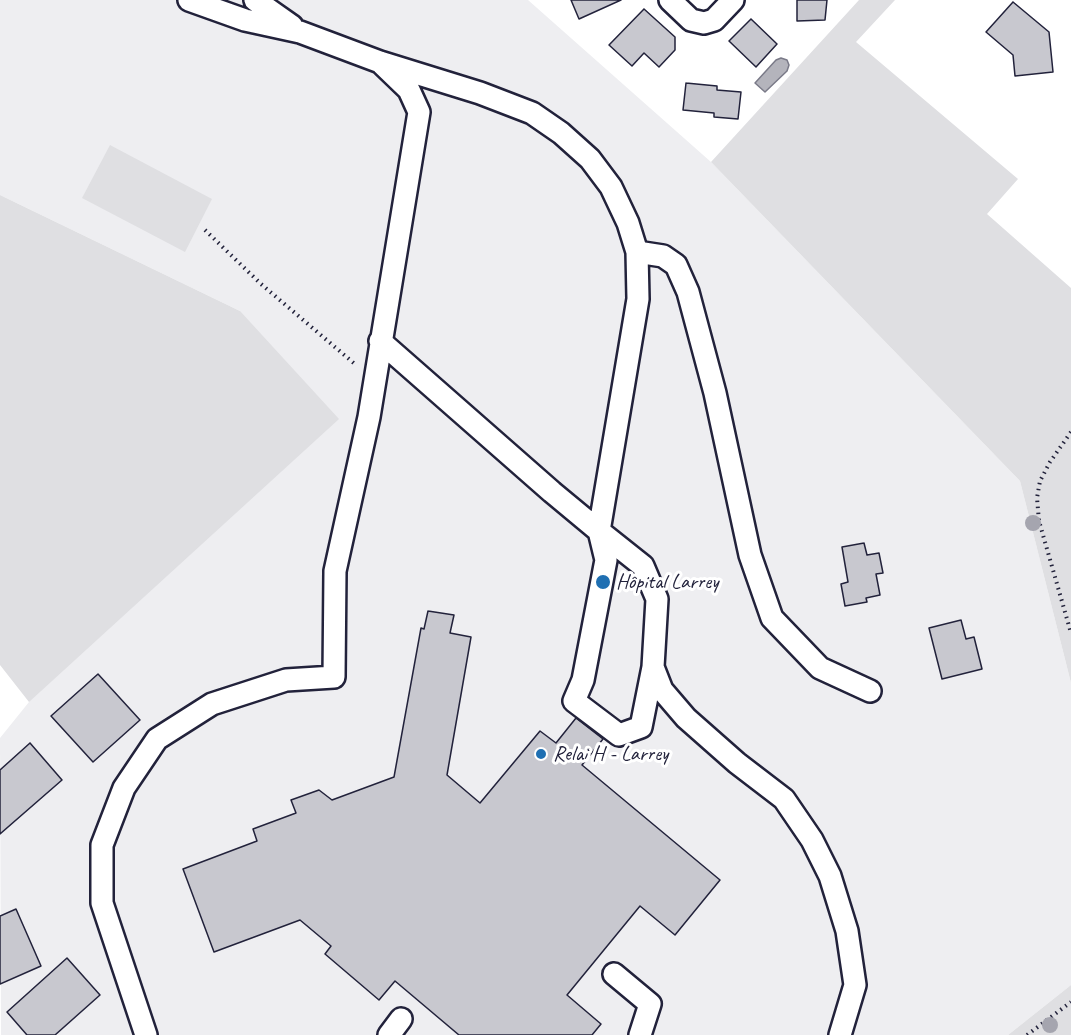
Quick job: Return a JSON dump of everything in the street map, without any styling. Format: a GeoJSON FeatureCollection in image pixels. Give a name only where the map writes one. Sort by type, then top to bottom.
{"type":"FeatureCollection","features":[{"type":"Feature","properties":{"kind":"street"},"geometry":{"type":"LineString","coordinates":[[189,0],[245,20],[300,32],[380,62],[480,93],[532,113],[561,133],[590,159],[611,187],[628,224],[637,252],[638,299],[599,531],[606,560],[583,680],[574,701],[619,735],[641,727],[653,666],[657,599],[643,566],[599,531],[380,341]]}},
{"type":"Feature","properties":{"kind":"street"},"geometry":{"type":"LineString","coordinates":[[255,0],[300,32]]}},
{"type":"Feature","properties":{"kind":"street"},"geometry":{"type":"LineString","coordinates":[[670,0],[691,20],[704,23],[714,20],[733,0]]}},
{"type":"Feature","properties":{"kind":"street"},"geometry":{"type":"LineString","coordinates":[[146,1035],[102,903],[102,845],[124,788],[157,739],[212,704],[286,680],[334,677],[335,571],[369,417],[419,112],[409,90],[380,62]]}},
{"type":"Feature","properties":{"kind":"street"},"geometry":{"type":"LineString","coordinates":[[637,252],[663,256],[676,265],[688,292],[715,393],[750,555],[772,618],[820,668],[870,691]]}},
{"type":"Feature","properties":{"kind":"street"},"geometry":{"type":"LineString","coordinates":[[653,666],[662,690],[686,718],[737,763],[784,799],[812,840],[826,867],[847,931],[855,985],[840,1035]]}},
{"type":"Feature","properties":{"kind":"street"},"geometry":{"type":"LineString","coordinates":[[614,974],[650,1004],[640,1035]]}},
{"type":"Feature","properties":{"kind":"path"},"geometry":{"type":"LineString","coordinates":[[205,230],[261,284],[374,381]]}},
{"type":"Feature","properties":{"kind":"path"},"geometry":{"type":"LineString","coordinates":[[1071,432],[1040,481],[1037,498],[1039,522],[1071,633]]}},
{"type":"Feature","properties":{"kind":"path"},"geometry":{"type":"LineString","coordinates":[[1027,1035],[1071,1002]]}},
{"type":"Feature","properties":{"kind":"shaded area","name":"Hôpital Larrey"},"geometry":{"type":"Polygon","coordinates":[[[0,0],[528,0],[711,162],[1020,481],[1071,683],[1071,985],[1008,1035],[1,1035],[0,738],[29,702],[240,311],[0,195],[0,0]]]}},
{"type":"Feature","properties":{"kind":"shaded area"},"geometry":{"type":"Polygon","coordinates":[[[859,0],[895,0],[856,42],[1018,179],[987,214],[1071,288],[1071,683],[1020,481],[711,162],[859,0]]]}},
{"type":"Feature","properties":{"kind":"shaded area"},"geometry":{"type":"Polygon","coordinates":[[[781,58],[787,60],[789,65],[787,71],[765,92],[755,83],[776,60],[781,58]]]}},
{"type":"Feature","properties":{"kind":"shaded area"},"geometry":{"type":"Polygon","coordinates":[[[110,145],[212,199],[185,252],[82,198],[110,145]]]}},
{"type":"Feature","properties":{"kind":"shaded area"},"geometry":{"type":"Polygon","coordinates":[[[0,195],[240,311],[339,419],[29,702],[0,665],[0,195]]]}},
{"type":"Feature","properties":{"kind":"shaded area"},"geometry":{"type":"Polygon","coordinates":[[[1071,985],[1071,1035],[1008,1035],[1071,985]]]}},
{"type":"Feature","properties":{"kind":"building"},"geometry":{"type":"Polygon","coordinates":[[[571,0],[621,0],[579,19],[571,0]]]}},
{"type":"Feature","properties":{"kind":"building"},"geometry":{"type":"Polygon","coordinates":[[[797,0],[827,0],[825,20],[797,21],[797,0]]]}},
{"type":"Feature","properties":{"kind":"building"},"geometry":{"type":"Polygon","coordinates":[[[1013,2],[1049,32],[1053,72],[1015,76],[1013,55],[986,32],[1013,2]]]}},
{"type":"Feature","properties":{"kind":"building"},"geometry":{"type":"Polygon","coordinates":[[[644,9],[675,37],[675,50],[659,67],[644,53],[632,66],[609,45],[644,9]]]}},
{"type":"Feature","properties":{"kind":"building"},"geometry":{"type":"Polygon","coordinates":[[[751,19],[777,44],[756,67],[729,41],[751,19]]]}},
{"type":"Feature","properties":{"kind":"building"},"geometry":{"type":"Polygon","coordinates":[[[686,83],[717,86],[717,90],[741,92],[738,119],[714,117],[714,113],[683,110],[686,83]]]}},
{"type":"Feature","properties":{"kind":"building"},"geometry":{"type":"Polygon","coordinates":[[[864,543],[867,555],[879,553],[883,573],[876,574],[880,595],[866,598],[867,602],[845,606],[841,584],[848,582],[842,547],[864,543]]]}},
{"type":"Feature","properties":{"kind":"building"},"geometry":{"type":"Polygon","coordinates":[[[428,611],[454,615],[450,633],[471,637],[447,775],[480,803],[540,731],[556,743],[576,718],[603,739],[582,765],[720,880],[675,935],[640,906],[567,995],[601,1024],[592,1035],[459,1035],[395,981],[379,1000],[325,954],[331,946],[300,920],[214,952],[183,869],[257,841],[253,829],[296,813],[291,800],[319,790],[332,800],[394,777],[421,628],[424,629],[428,611]]]}},
{"type":"Feature","properties":{"kind":"building"},"geometry":{"type":"Polygon","coordinates":[[[961,620],[966,639],[974,637],[982,669],[942,679],[929,628],[961,620]]]}},
{"type":"Feature","properties":{"kind":"building"},"geometry":{"type":"Polygon","coordinates":[[[98,674],[140,720],[93,762],[51,716],[98,674]]]}},
{"type":"Feature","properties":{"kind":"building"},"geometry":{"type":"Polygon","coordinates":[[[30,743],[62,780],[0,834],[0,770],[30,743]]]}},
{"type":"Feature","properties":{"kind":"building"},"geometry":{"type":"Polygon","coordinates":[[[16,909],[41,966],[0,984],[0,916],[16,909]]]}},
{"type":"Feature","properties":{"kind":"building"},"geometry":{"type":"Polygon","coordinates":[[[67,958],[100,995],[55,1035],[27,1035],[7,1012],[67,958]]]}},
{"type":"Feature","properties":{"kind":"place","name":"Hôpital Larrey"},"geometry":{"type":"Point","coordinates":[603,582]}},
{"type":"Feature","properties":{"kind":"place","name":"Relai H - Larrey"},"geometry":{"type":"Point","coordinates":[541,754]}}]}
